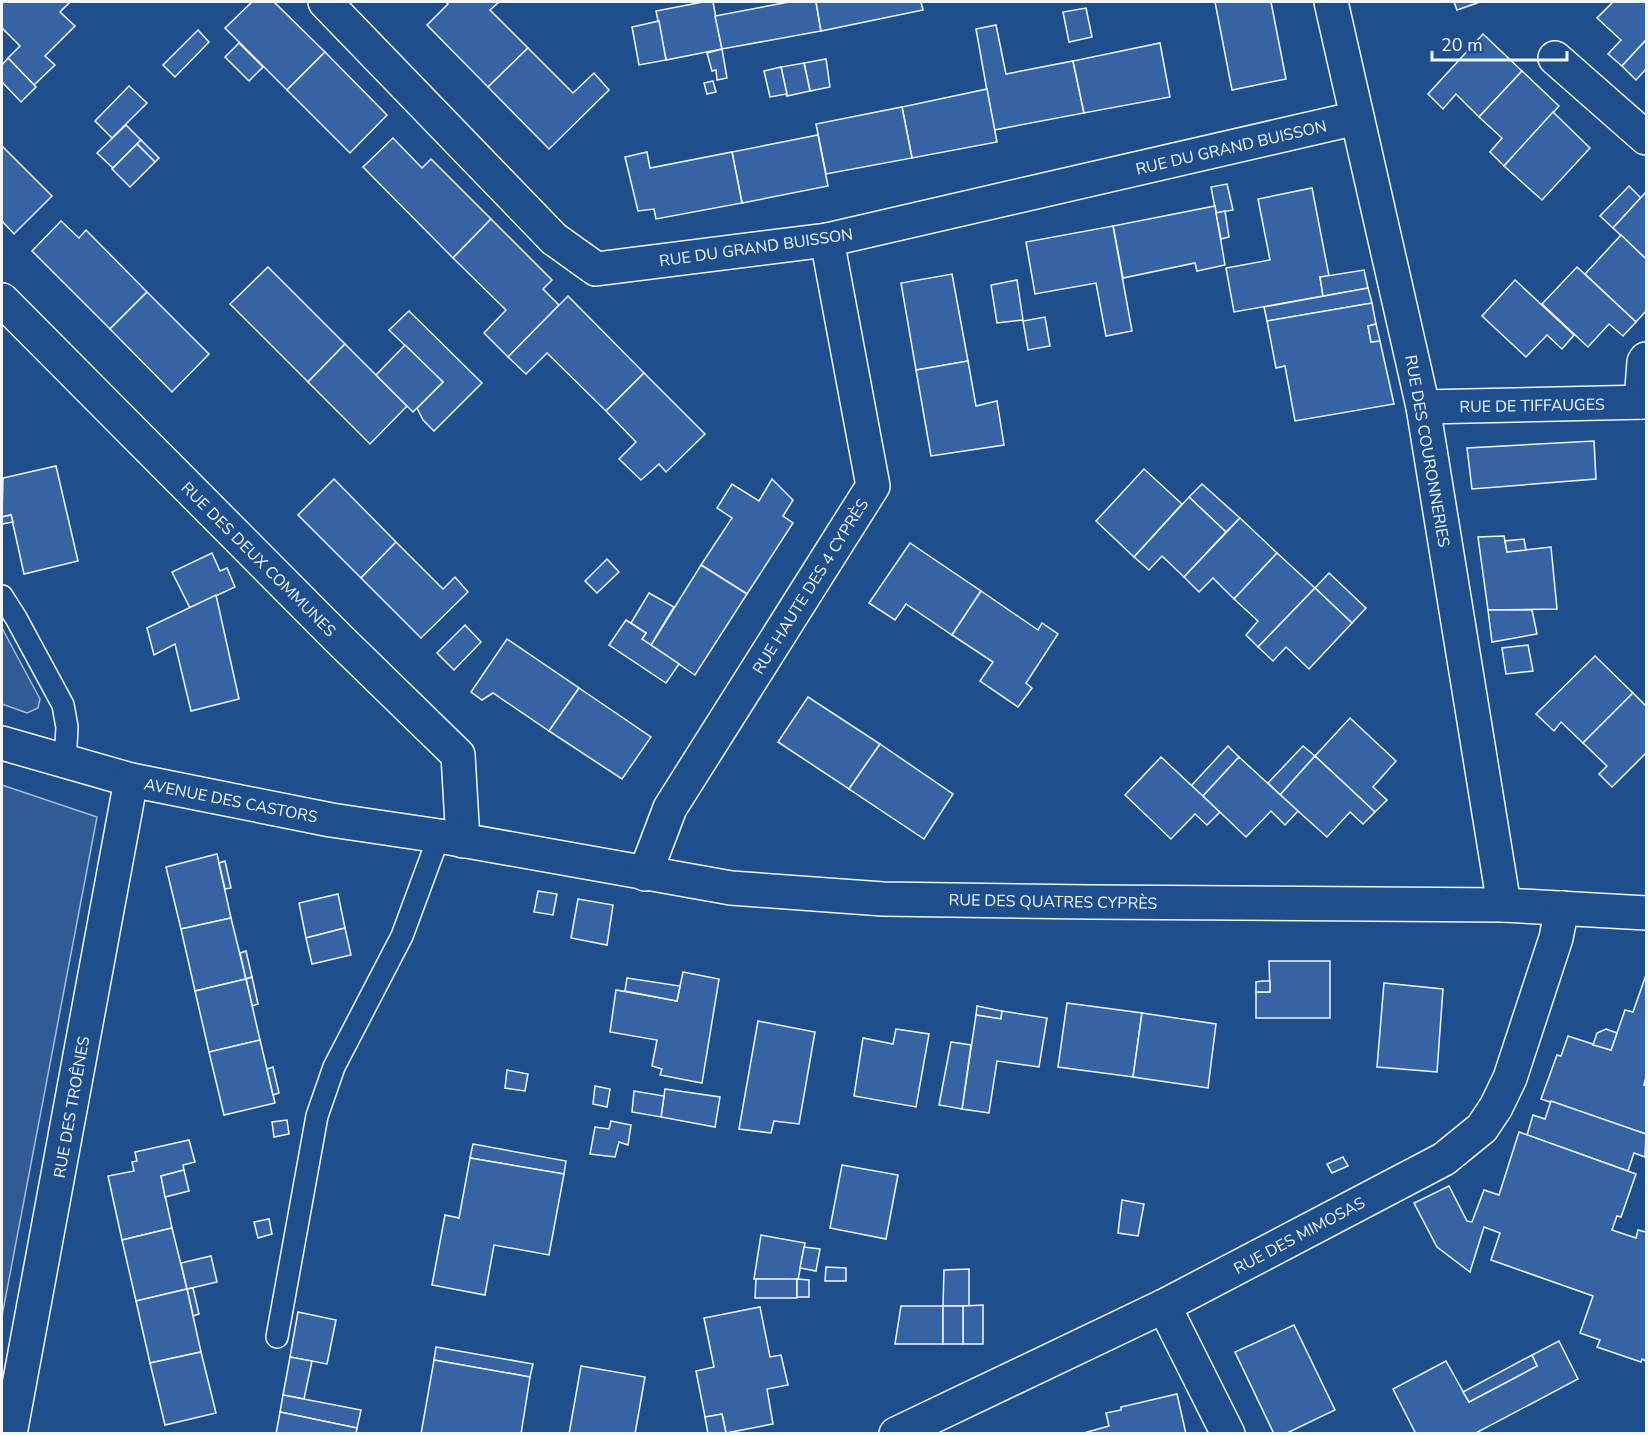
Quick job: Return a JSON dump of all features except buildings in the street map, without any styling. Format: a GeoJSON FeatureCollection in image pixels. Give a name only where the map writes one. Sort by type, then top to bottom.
{"type":"FeatureCollection","features":[{"type":"Feature","properties":{"kind":"street","name":"RUE DU GRAND BUISSON"},"geometry":{"type":"LineString","coordinates":[[324,2],[554,239],[596,269],[827,240],[1357,118]]}},
{"type":"Feature","properties":{"kind":"street","name":"RUE DES COURONNERIES"},"geometry":{"type":"LineString","coordinates":[[1331,2],[1423,407],[1504,905]]}},
{"type":"Feature","properties":{"kind":"street"},"geometry":{"type":"LineString","coordinates":[[1555,58],[1647,138]]}},
{"type":"Feature","properties":{"kind":"street","name":"RUE HAUTE DES 4 CYPRÈS"},"geometry":{"type":"LineString","coordinates":[[645,874],[670,808],[873,486],[827,240]]}},
{"type":"Feature","properties":{"kind":"street","name":"RUE DES DEUX COMMUNES"},"geometry":{"type":"LineString","coordinates":[[2,300],[458,755],[451,839]]}},
{"type":"Feature","properties":{"kind":"street","name":"RUE DE TIFFAUGES"},"geometry":{"type":"LineString","coordinates":[[1423,407],[1644,402],[1644,362],[1647,360]]}},
{"type":"Feature","properties":{"kind":"street","name":"AVENUE DES CASTORS"},"geometry":{"type":"LineString","coordinates":[[2,743],[65,763],[131,780],[331,820],[451,839]]}},
{"type":"Feature","properties":{"kind":"street","name":"RUE DES TROÊNES"},"geometry":{"type":"LineString","coordinates":[[10,1434],[131,780]]}},
{"type":"Feature","properties":{"kind":"street","name":"RUE DES QUATRES CYPRÈS"},"geometry":{"type":"LineString","coordinates":[[451,839],[731,888],[883,899],[1504,905],[1647,913]]}},
{"type":"Feature","properties":{"kind":"street","name":"RUE DES MIMOSAS"},"geometry":{"type":"LineString","coordinates":[[896,1434],[1164,1306],[1444,1159],[1482,1128],[1496,1107],[1510,1078],[1556,938],[1562,908]]}},
{"type":"Feature","properties":{"kind":"street"},"geometry":{"type":"LineString","coordinates":[[1164,1306],[1228,1434]]}},
{"type":"Feature","properties":{"kind":"lane"},"geometry":{"type":"LineString","coordinates":[[2,596],[63,705],[67,727],[65,763]]}},
{"type":"Feature","properties":{"kind":"lane"},"geometry":{"type":"LineString","coordinates":[[277,1337],[316,1116],[342,1050],[451,839]]}},
{"type":"Feature","properties":{"kind":"shaded area"},"geometry":{"type":"Polygon","coordinates":[[[2,628],[40,699],[38,708],[27,713],[2,704],[2,628]]]}},
{"type":"Feature","properties":{"kind":"shaded area"},"geometry":{"type":"Polygon","coordinates":[[[2,785],[97,817],[2,1316],[2,785]]]}}]}
